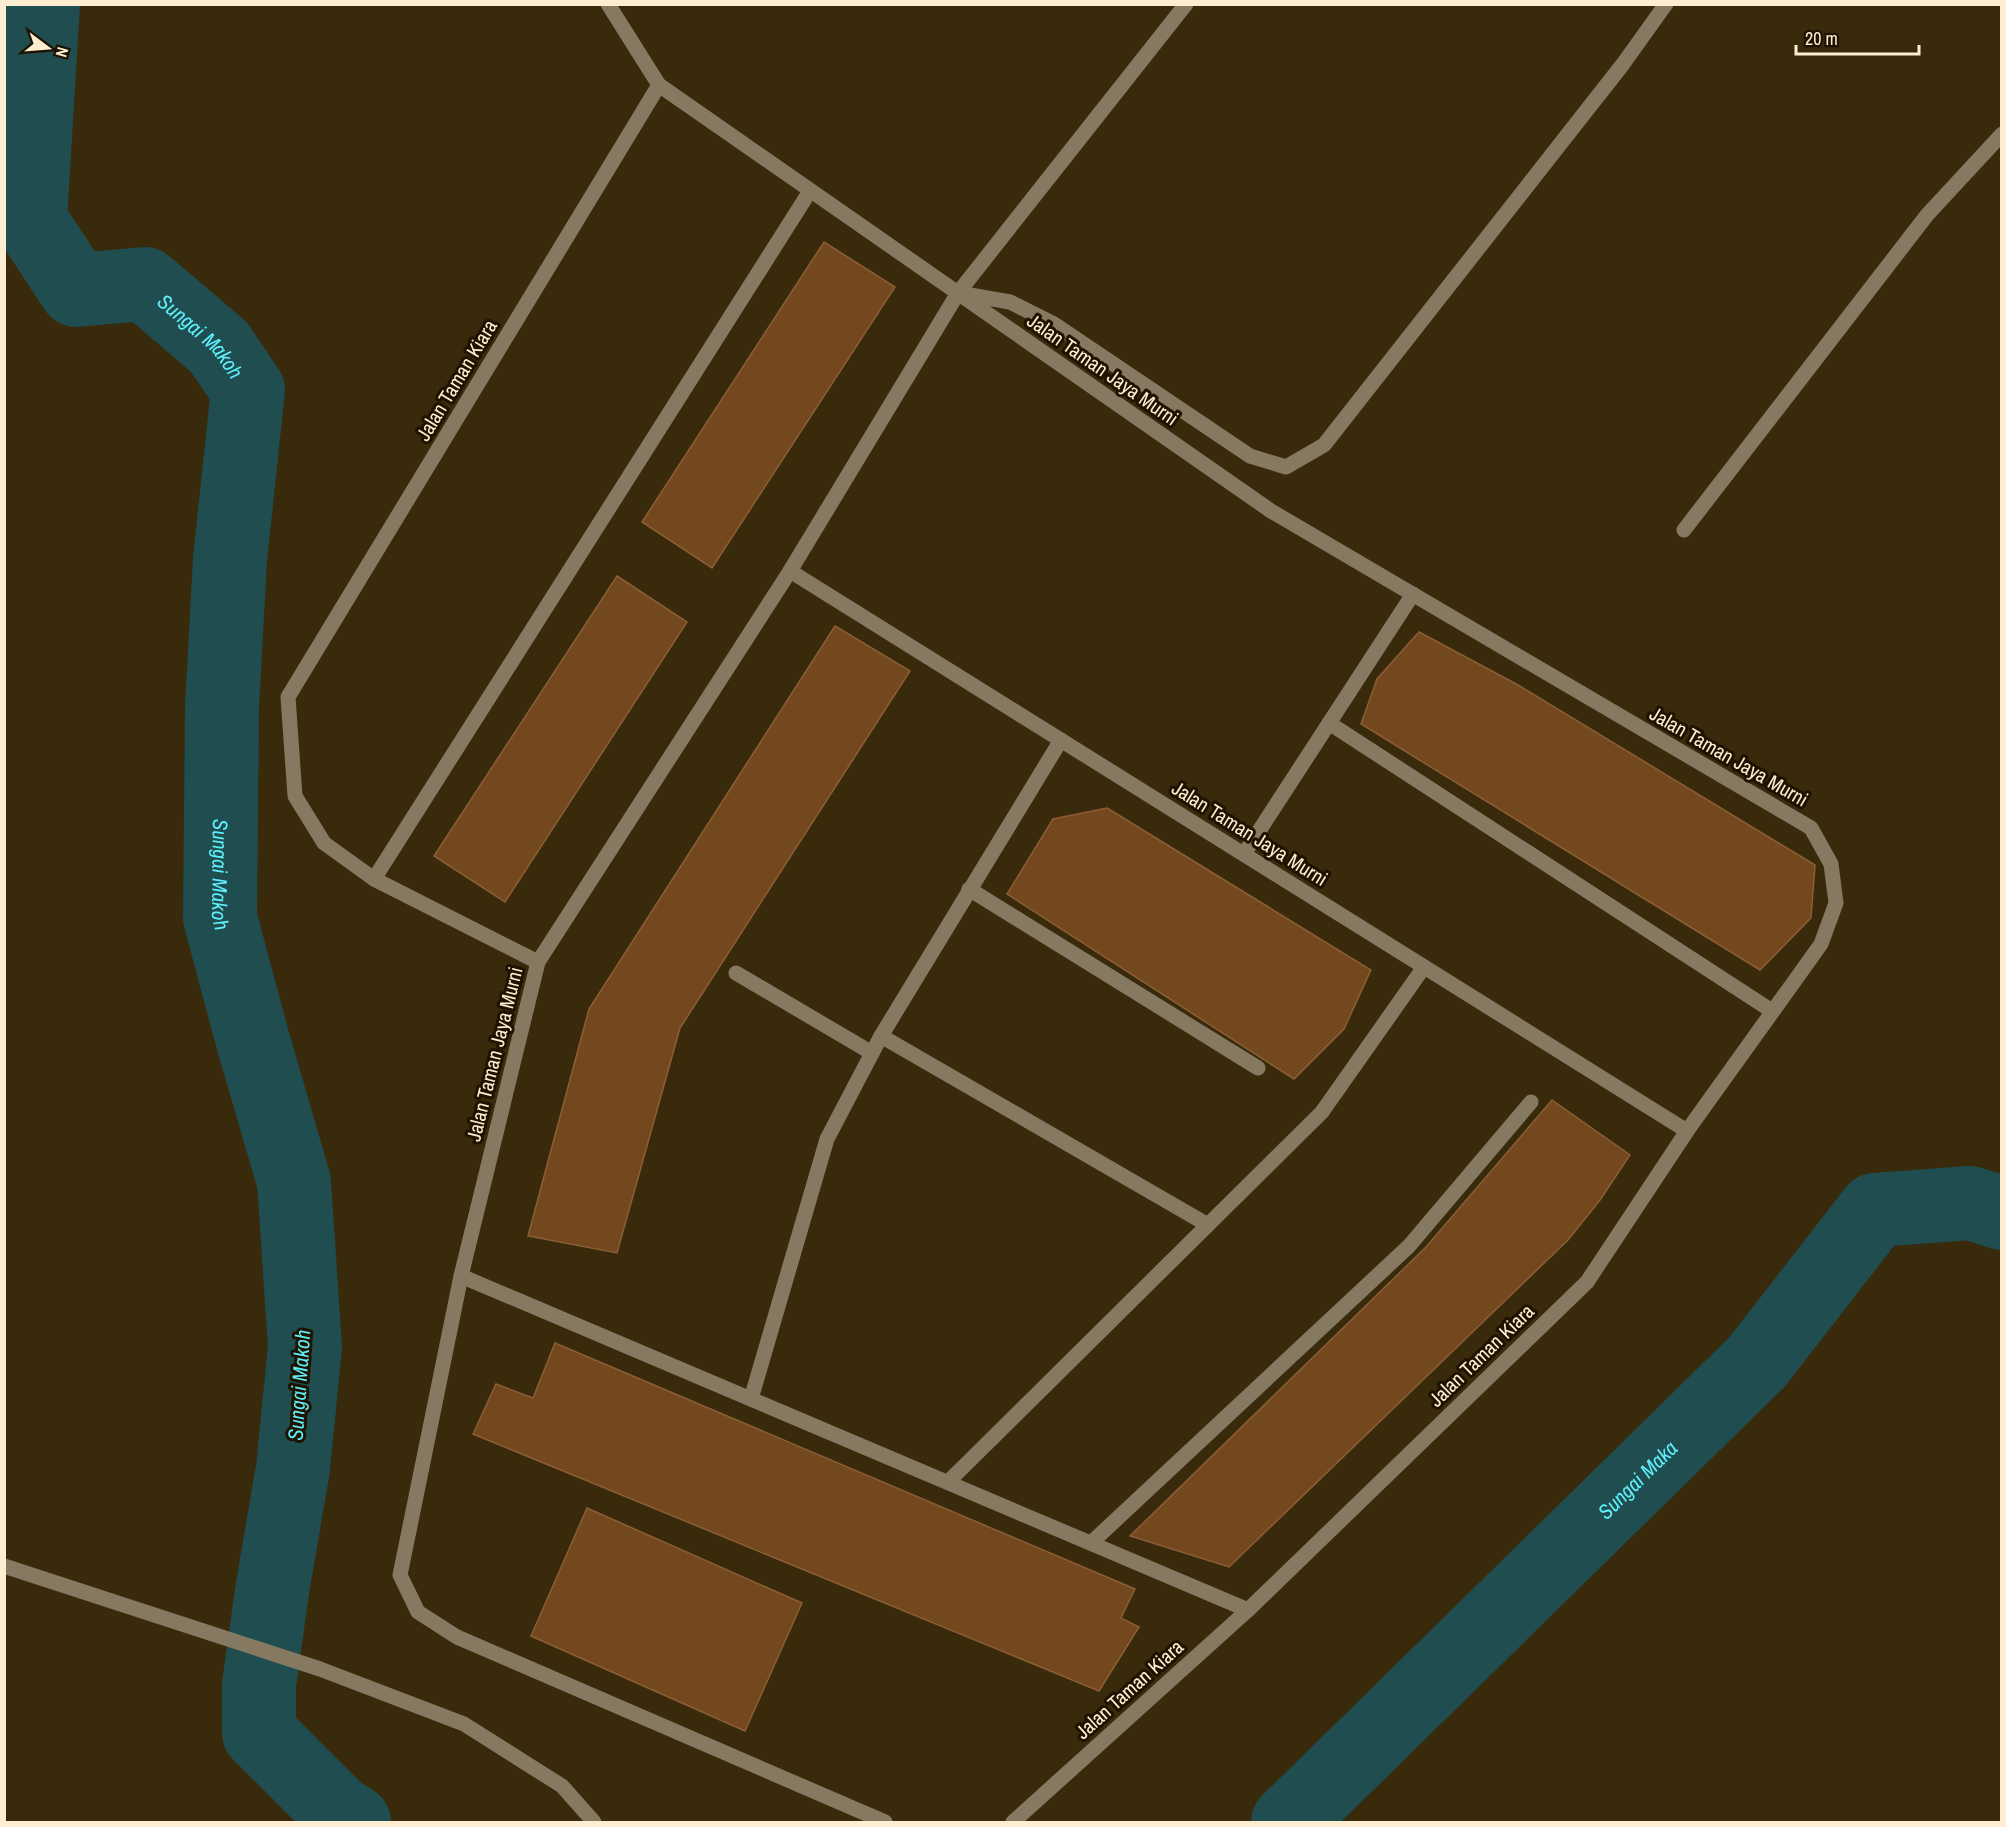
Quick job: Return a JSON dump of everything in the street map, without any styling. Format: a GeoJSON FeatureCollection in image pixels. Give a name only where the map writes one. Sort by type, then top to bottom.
{"type":"FeatureCollection","features":[{"type":"Feature","properties":{"kind":"street"},"geometry":{"type":"LineString","coordinates":[[608,4],[659,85]]}},
{"type":"Feature","properties":{"kind":"street","name":"Jalan Taman Jaya Murni"},"geometry":{"type":"LineString","coordinates":[[885,1822],[457,1637],[418,1612],[400,1575],[461,1276],[538,962],[790,571],[958,293],[1186,4]]}},
{"type":"Feature","properties":{"kind":"street"},"geometry":{"type":"LineString","coordinates":[[958,293],[1010,302],[1054,324],[1250,456],[1286,467],[1324,445],[1616,74],[1666,4]]}},
{"type":"Feature","properties":{"kind":"street","name":"Jalan Taman Jaya Murni"},"geometry":{"type":"LineString","coordinates":[[659,85],[1271,512],[1811,828]]}},
{"type":"Feature","properties":{"kind":"street","name":"Jalan Taman Kiara"},"geometry":{"type":"LineString","coordinates":[[374,879],[324,843],[296,796],[288,697],[659,85]]}},
{"type":"Feature","properties":{"kind":"street"},"geometry":{"type":"LineString","coordinates":[[1684,530],[1928,215],[2001,134]]}},
{"type":"Feature","properties":{"kind":"street"},"geometry":{"type":"LineString","coordinates":[[538,962],[374,879],[810,191]]}},
{"type":"Feature","properties":{"kind":"street","name":"Jalan Taman Jaya Murni"},"geometry":{"type":"LineString","coordinates":[[790,571],[1687,1131]]}},
{"type":"Feature","properties":{"kind":"street"},"geometry":{"type":"LineString","coordinates":[[1244,854],[1413,594]]}},
{"type":"Feature","properties":{"kind":"street"},"geometry":{"type":"LineString","coordinates":[[1329,723],[1772,1011]]}},
{"type":"Feature","properties":{"kind":"street"},"geometry":{"type":"LineString","coordinates":[[751,1399],[827,1139],[872,1053],[1060,740]]}},
{"type":"Feature","properties":{"kind":"street","name":"Jalan Taman Kiara"},"geometry":{"type":"LineString","coordinates":[[1012,1822],[1248,1610],[1587,1282],[1687,1131],[1821,944],[1836,903],[1831,864],[1811,828]]}},
{"type":"Feature","properties":{"kind":"street"},"geometry":{"type":"LineString","coordinates":[[969,889],[1258,1068]]}},
{"type":"Feature","properties":{"kind":"street"},"geometry":{"type":"LineString","coordinates":[[948,1482],[1322,1112],[1424,967]]}},
{"type":"Feature","properties":{"kind":"street"},"geometry":{"type":"LineString","coordinates":[[736,973],[872,1053]]}},
{"type":"Feature","properties":{"kind":"street"},"geometry":{"type":"LineString","coordinates":[[882,1036],[1208,1225]]}},
{"type":"Feature","properties":{"kind":"street"},"geometry":{"type":"LineString","coordinates":[[1091,1543],[1409,1246],[1531,1102]]}},
{"type":"Feature","properties":{"kind":"street"},"geometry":{"type":"LineString","coordinates":[[461,1276],[1248,1610]]}},
{"type":"Feature","properties":{"kind":"street"},"geometry":{"type":"LineString","coordinates":[[4,1566],[320,1669],[464,1724],[562,1786],[594,1822]]}},
{"type":"Feature","properties":{"kind":"building"},"geometry":{"type":"Polygon","coordinates":[[[824,242],[895,287],[712,568],[642,522],[824,242]]]}},
{"type":"Feature","properties":{"kind":"building"},"geometry":{"type":"Polygon","coordinates":[[[617,576],[687,622],[505,902],[434,856],[617,576]]]}},
{"type":"Feature","properties":{"kind":"building"},"geometry":{"type":"Polygon","coordinates":[[[835,626],[910,671],[680,1028],[617,1253],[528,1236],[589,1009],[835,626]]]}},
{"type":"Feature","properties":{"kind":"building"},"geometry":{"type":"Polygon","coordinates":[[[1419,632],[1518,685],[1815,865],[1811,918],[1760,970],[1361,724],[1377,679],[1419,632]]]}},
{"type":"Feature","properties":{"kind":"building"},"geometry":{"type":"Polygon","coordinates":[[[1107,808],[1371,970],[1344,1029],[1294,1079],[1007,894],[1053,819],[1107,808]]]}},
{"type":"Feature","properties":{"kind":"building"},"geometry":{"type":"Polygon","coordinates":[[[1552,1100],[1630,1155],[1600,1200],[1568,1240],[1229,1567],[1130,1536],[1426,1247],[1552,1100]]]}},
{"type":"Feature","properties":{"kind":"building"},"geometry":{"type":"Polygon","coordinates":[[[555,1343],[1135,1589],[1121,1618],[1139,1627],[1099,1691],[473,1434],[496,1384],[533,1398],[555,1343]]]}},
{"type":"Feature","properties":{"kind":"building"},"geometry":{"type":"Polygon","coordinates":[[[587,1508],[802,1603],[745,1731],[531,1636],[587,1508]]]}},
{"type":"Feature","properties":{"kind":"waterway","name":"Sungai Makoh"},"geometry":{"type":"LineString","coordinates":[[43,4],[30,220],[76,290],[145,284],[219,347],[248,390],[230,559],[222,707],[220,918],[294,1182],[305,1347],[293,1468],[259,1685],[259,1733],[338,1812],[354,1822]]}},
{"type":"Feature","properties":{"kind":"waterway","name":"Sungai Maka"},"geometry":{"type":"LineString","coordinates":[[1288,1822],[1757,1362],[1875,1210],[1970,1203],[2002,1213]]}}]}
